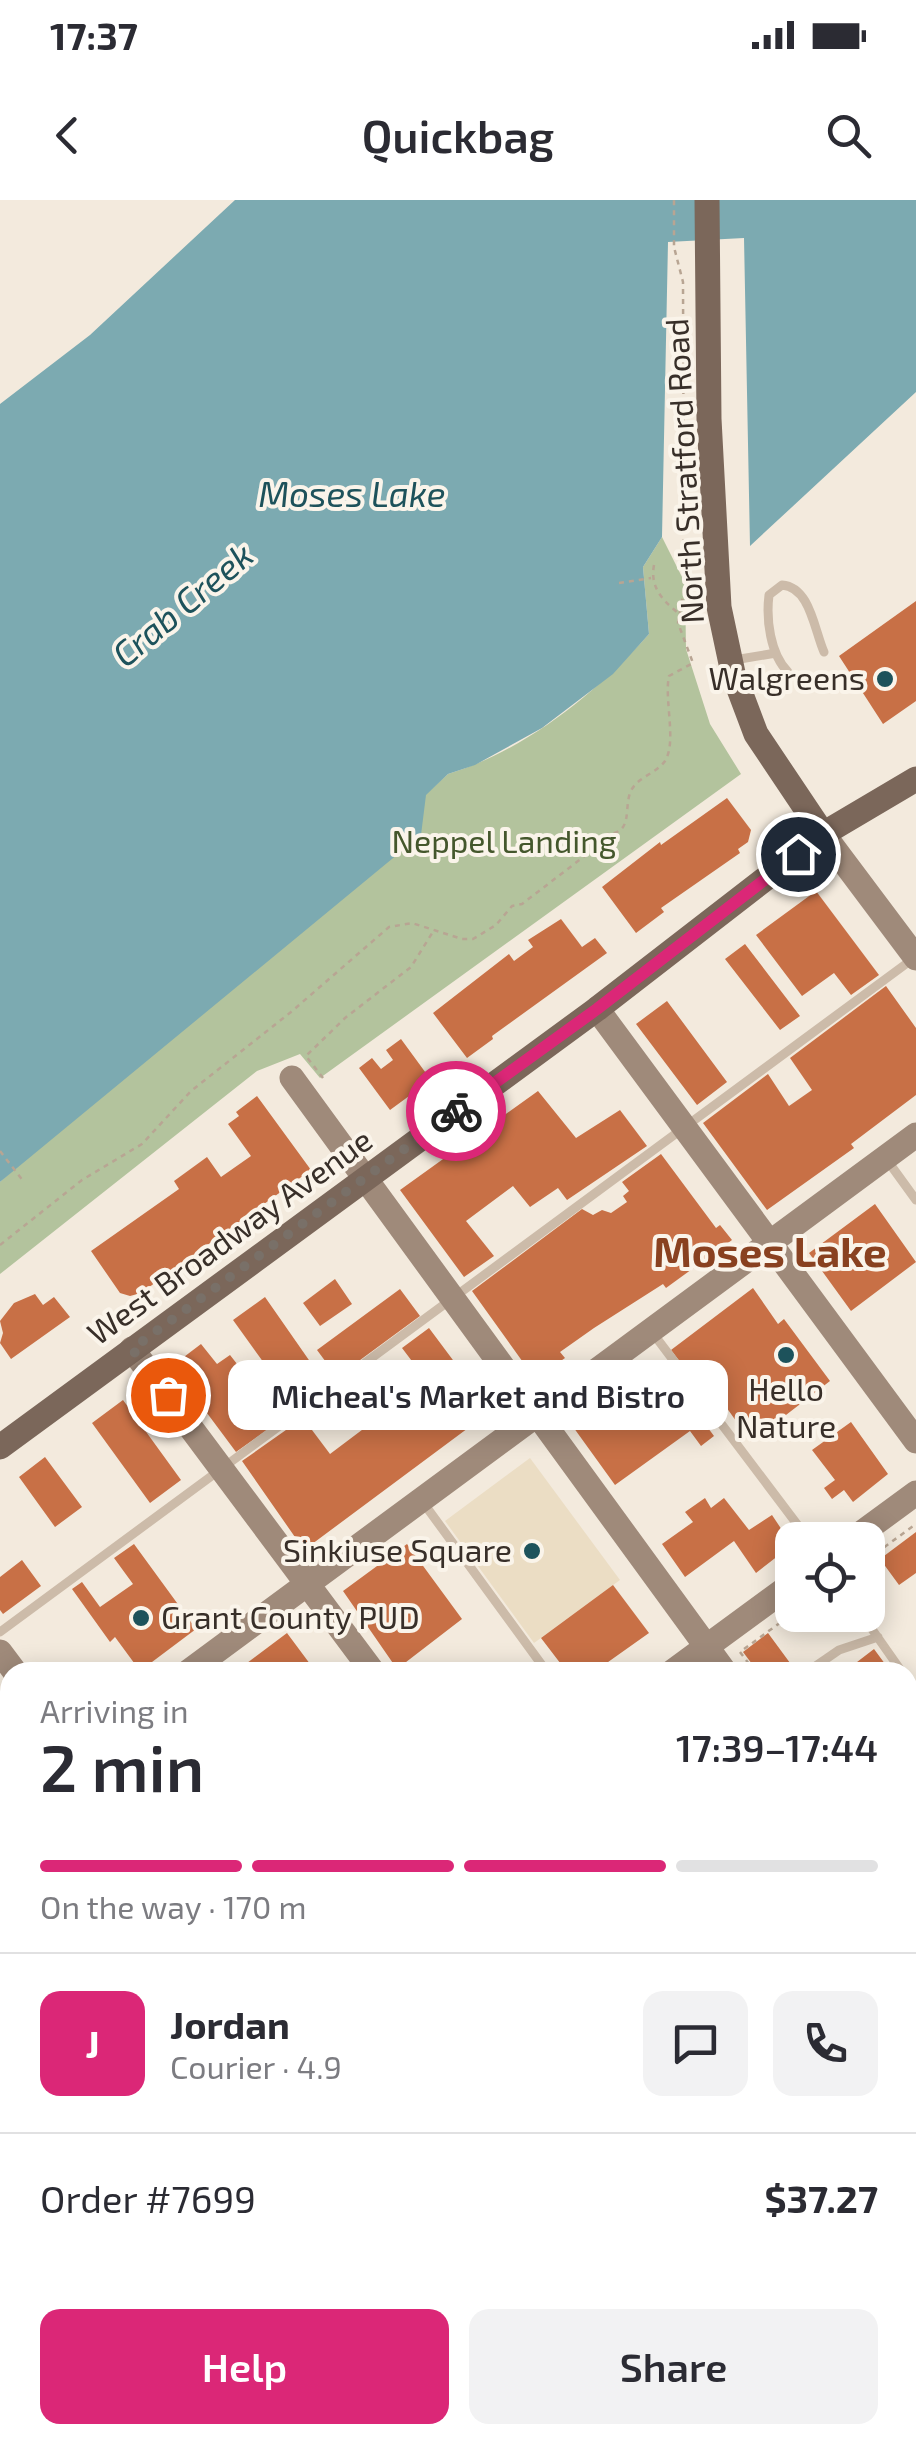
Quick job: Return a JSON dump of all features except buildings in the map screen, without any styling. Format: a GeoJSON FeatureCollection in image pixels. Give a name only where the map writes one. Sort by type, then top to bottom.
{"type":"FeatureCollection","features":[{"type":"Feature","properties":{"kind":"main road","name":"North Stratford Road"},"geometry":{"type":"LineString","coordinates":[[708,200],[709,419],[719,607],[731,661],[756,734],[823,834]]}},
{"type":"Feature","properties":{"kind":"main road","name":"West Broadway Avenue"},"geometry":{"type":"LineString","coordinates":[[0,1447],[597,1009],[823,834],[916,779]]}},
{"type":"Feature","properties":{"kind":"street"},"geometry":{"type":"LineString","coordinates":[[823,834],[916,957]]}},
{"type":"Feature","properties":{"kind":"street"},"geometry":{"type":"LineString","coordinates":[[597,1009],[916,1441]]}},
{"type":"Feature","properties":{"kind":"street"},"geometry":{"type":"LineString","coordinates":[[292,1078],[717,1662]]}},
{"type":"Feature","properties":{"kind":"street"},"geometry":{"type":"LineString","coordinates":[[205,1662],[916,1135]]}},
{"type":"Feature","properties":{"kind":"street"},"geometry":{"type":"LineString","coordinates":[[132,1349],[366,1662]]}},
{"type":"Feature","properties":{"kind":"street"},"geometry":{"type":"LineString","coordinates":[[877,1522],[916,1493]]}},
{"type":"Feature","properties":{"kind":"street"},"geometry":{"type":"LineString","coordinates":[[686,1662],[775,1596]]}},
{"type":"Feature","properties":{"kind":"lane"},"geometry":{"type":"LineString","coordinates":[[788,672],[776,653],[767,607],[769,595],[782,584],[802,592],[824,652]]}},
{"type":"Feature","properties":{"kind":"lane"},"geometry":{"type":"LineString","coordinates":[[731,661],[776,653]]}},
{"type":"Feature","properties":{"kind":"lane"},"geometry":{"type":"LineString","coordinates":[[0,1632],[916,957]]}},
{"type":"Feature","properties":{"kind":"lane"},"geometry":{"type":"LineString","coordinates":[[885,1158],[916,1200]]}},
{"type":"Feature","properties":{"kind":"lane"},"geometry":{"type":"LineString","coordinates":[[651,1330],[795,1522]]}},
{"type":"Feature","properties":{"kind":"lane"},"geometry":{"type":"LineString","coordinates":[[422,1501],[540,1662]]}},
{"type":"Feature","properties":{"kind":"lane"},"geometry":{"type":"LineString","coordinates":[[874,1632],[895,1662]]}},
{"type":"Feature","properties":{"kind":"lane"},"geometry":{"type":"LineString","coordinates":[[822,1662],[839,1650],[878,1637]]}},
{"type":"Feature","properties":{"kind":"path"},"geometry":{"type":"LineString","coordinates":[[0,1245],[82,1180],[142,1144],[191,1091],[389,927],[412,923],[473,939],[496,925],[512,906],[522,904],[599,845],[606,834],[619,832],[626,824],[630,793],[665,761],[670,740],[669,676],[693,663],[680,632],[678,613],[684,590],[683,301],[674,247],[674,200]]}},
{"type":"Feature","properties":{"kind":"path"},"geometry":{"type":"LineString","coordinates":[[654,565],[651,578],[678,613]]}},
{"type":"Feature","properties":{"kind":"path"},"geometry":{"type":"LineString","coordinates":[[619,584],[651,578]]}},
{"type":"Feature","properties":{"kind":"path"},"geometry":{"type":"LineString","coordinates":[[322,1078],[306,1056],[345,1018],[411,968],[434,930]]}},
{"type":"Feature","properties":{"kind":"path"},"geometry":{"type":"LineString","coordinates":[[0,1151],[24,1182]]}},
{"type":"Feature","properties":{"kind":"path"},"geometry":{"type":"LineString","coordinates":[[885,1547],[916,1524]]}},
{"type":"Feature","properties":{"kind":"path"},"geometry":{"type":"LineString","coordinates":[[748,1662],[740,1652],[775,1626]]}},
{"type":"Feature","properties":{"kind":"green space","name":"Neppel Landing"},"geometry":{"type":"Polygon","coordinates":[[[662,537],[685,583],[686,649],[710,724],[741,774],[320,1078],[300,1054],[257,1071],[0,1274],[0,1182],[448,774],[477,764],[532,735],[606,678],[649,634],[643,567],[662,537]]]}},
{"type":"Feature","properties":{"kind":"shaded area","name":"Sinkiuse Square"},"geometry":{"type":"Polygon","coordinates":[[[530,1458],[620,1580],[534,1643],[445,1521],[530,1458]]]}},
{"type":"Feature","properties":{"kind":"water","name":"Moses Lake"},"geometry":{"type":"Polygon","coordinates":[[[235,200],[916,200],[916,392],[750,546],[744,238],[668,242],[662,537],[643,567],[649,634],[613,674],[542,728],[475,765],[448,774],[426,795],[421,835],[0,1182],[0,404],[90,335],[235,200]]]}},
{"type":"Feature","properties":{"kind":"way so far"},"geometry":{"type":"LineString","coordinates":[[168,1395],[132,1349],[456,1111]]}},
{"type":"Feature","properties":{"kind":"place","name":"Walgreens"},"geometry":{"type":"Point","coordinates":[885,679]}},
{"type":"Feature","properties":{"kind":"place","name":"Hello Nature"},"geometry":{"type":"Point","coordinates":[786,1355]}},
{"type":"Feature","properties":{"kind":"place","name":"Micheal's Market and Bistro"},"geometry":{"type":"Point","coordinates":[168,1395]}},
{"type":"Feature","properties":{"kind":"place","name":"Sinkiuse Square"},"geometry":{"type":"Point","coordinates":[532,1551]}},
{"type":"Feature","properties":{"kind":"place","name":"Grant County PUD"},"geometry":{"type":"Point","coordinates":[141,1618]}},
{"type":"Feature","properties":{"kind":"district","name":"Moses Lake"},"geometry":{"type":"Point","coordinates":[770,1252]}},
{"type":"Feature","properties":{"kind":"route"},"geometry":{"type":"LineString","coordinates":[[456,1111],[597,1009],[798,854]]}},
{"type":"Feature","properties":{"kind":"water label","name":"Crab Creek"},"geometry":{"type":"Point","coordinates":[183,605]}}]}
